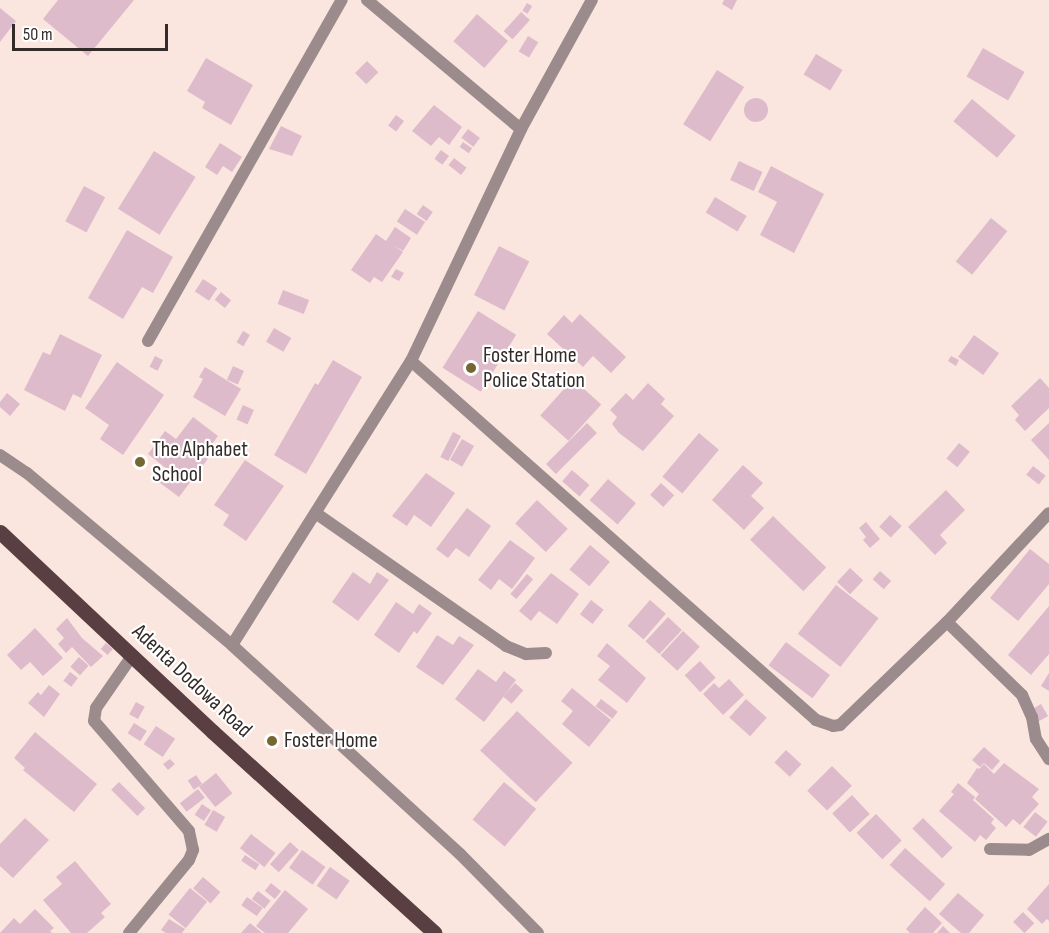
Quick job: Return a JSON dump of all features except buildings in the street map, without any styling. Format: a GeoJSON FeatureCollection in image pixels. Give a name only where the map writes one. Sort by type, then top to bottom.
{"type":"FeatureCollection","features":[{"type":"Feature","properties":{"kind":"main road","name":"Adenta Dodowa Road"},"geometry":{"type":"LineString","coordinates":[[0,532],[132,657],[435,933]]}},
{"type":"Feature","properties":{"kind":"street"},"geometry":{"type":"LineString","coordinates":[[148,341],[342,0]]}},
{"type":"Feature","properties":{"kind":"street"},"geometry":{"type":"LineString","coordinates":[[367,0],[521,129]]}},
{"type":"Feature","properties":{"kind":"street"},"geometry":{"type":"LineString","coordinates":[[232,645],[317,514],[411,361],[521,129],[592,0]]}},
{"type":"Feature","properties":{"kind":"street"},"geometry":{"type":"LineString","coordinates":[[411,361],[816,720],[833,726],[840,725],[947,622],[1049,513]]}},
{"type":"Feature","properties":{"kind":"street"},"geometry":{"type":"LineString","coordinates":[[0,455],[27,473],[232,645],[460,854],[538,933]]}},
{"type":"Feature","properties":{"kind":"street"},"geometry":{"type":"LineString","coordinates":[[317,514],[506,646],[526,654],[546,653]]}},
{"type":"Feature","properties":{"kind":"street"},"geometry":{"type":"LineString","coordinates":[[947,622],[1022,695],[1032,717],[1036,739],[1049,759]]}},
{"type":"Feature","properties":{"kind":"street"},"geometry":{"type":"LineString","coordinates":[[129,933],[189,860],[193,850],[189,831],[94,721],[96,708],[132,657]]}},
{"type":"Feature","properties":{"kind":"street"},"geometry":{"type":"LineString","coordinates":[[990,849],[1029,850],[1049,839]]}},
{"type":"Feature","properties":{"kind":"place","name":"Foster Home Police Station"},"geometry":{"type":"Point","coordinates":[471,368]}},
{"type":"Feature","properties":{"kind":"place","name":"The Alphabet School"},"geometry":{"type":"Point","coordinates":[140,462]}},
{"type":"Feature","properties":{"kind":"place","name":"Foster Home"},"geometry":{"type":"Point","coordinates":[272,741]}}]}
